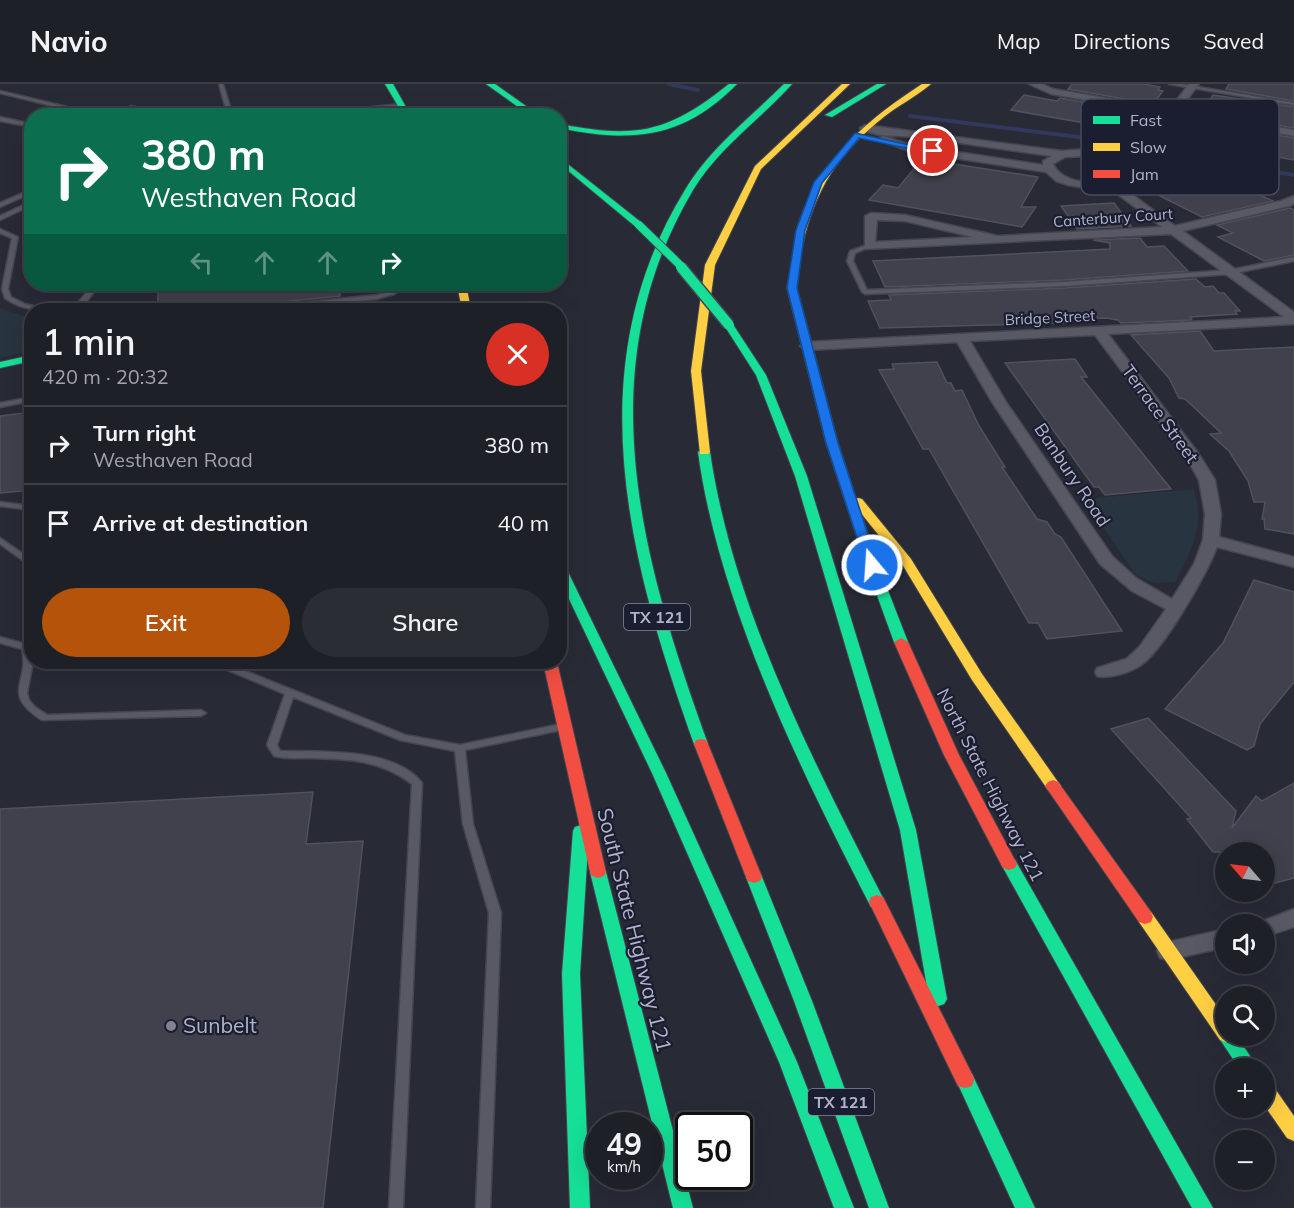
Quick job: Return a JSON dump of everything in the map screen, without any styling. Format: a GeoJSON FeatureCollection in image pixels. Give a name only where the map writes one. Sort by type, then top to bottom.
{"type":"FeatureCollection","features":[{"type":"Feature","properties":{"kind":"main road"},"geometry":{"type":"LineString","coordinates":[[389,84],[404,108]]}},
{"type":"Feature","properties":{"kind":"main road"},"geometry":{"type":"LineString","coordinates":[[490,84],[525,108]]}},
{"type":"Feature","properties":{"kind":"main road"},"geometry":{"type":"LineString","coordinates":[[567,127],[607,133],[652,131],[674,126],[689,119],[733,84]]}},
{"type":"Feature","properties":{"kind":"main road"},"geometry":{"type":"LineString","coordinates":[[846,84],[814,108],[780,141],[735,207],[719,239],[708,271],[699,313],[695,356],[696,404],[701,458],[714,520],[748,622],[789,717],[847,841],[944,1034],[1025,1208]]}},
{"type":"Feature","properties":{"kind":"main road"},"geometry":{"type":"LineString","coordinates":[[780,141],[801,134],[882,84]]}},
{"type":"Feature","properties":{"kind":"main road","name":"North State Highway 121"},"geometry":{"type":"LineString","coordinates":[[927,84],[891,106],[861,131],[818,182],[800,230],[792,288],[847,489],[872,565],[919,688],[971,795],[1203,1208]]}},
{"type":"Feature","properties":{"kind":"main road","name":"TX 121"},"geometry":{"type":"LineString","coordinates":[[787,87],[717,152],[693,184],[655,254],[634,322],[628,368],[626,431],[630,486],[640,550],[658,620],[685,699],[803,996],[879,1208]]}},
{"type":"Feature","properties":{"kind":"main road"},"geometry":{"type":"LineString","coordinates":[[567,166],[639,225],[670,254],[729,325],[761,375],[801,476],[908,830],[944,1034]]}},
{"type":"Feature","properties":{"kind":"main road"},"geometry":{"type":"LineString","coordinates":[[0,365],[24,360]]}},
{"type":"Feature","properties":{"kind":"main road"},"geometry":{"type":"LineString","coordinates":[[847,489],[906,562],[977,677],[1215,1018]]}},
{"type":"Feature","properties":{"kind":"main road"},"geometry":{"type":"LineString","coordinates":[[567,583],[658,773],[788,1062],[844,1208]]}},
{"type":"Feature","properties":{"kind":"main road","name":"South State Highway 121"},"geometry":{"type":"LineString","coordinates":[[552,669],[582,809],[683,1208]]}},
{"type":"Feature","properties":{"kind":"main road"},"geometry":{"type":"LineString","coordinates":[[580,1208],[571,974],[582,809]]}},
{"type":"Feature","properties":{"kind":"main road"},"geometry":{"type":"LineString","coordinates":[[1275,1105],[1294,1132]]}},
{"type":"Feature","properties":{"kind":"street"},"geometry":{"type":"LineString","coordinates":[[1034,84],[1051,91],[1097,99]]}},
{"type":"Feature","properties":{"kind":"street"},"geometry":{"type":"LineString","coordinates":[[1183,99],[1193,86]]}},
{"type":"Feature","properties":{"kind":"street"},"geometry":{"type":"LineString","coordinates":[[1279,130],[1294,133]]}},
{"type":"Feature","properties":{"kind":"street"},"geometry":{"type":"LineString","coordinates":[[861,131],[918,134],[1062,154],[1081,153]]}},
{"type":"Feature","properties":{"kind":"street"},"geometry":{"type":"LineString","coordinates":[[861,131],[909,148],[1048,169],[1057,177],[1081,183]]}},
{"type":"Feature","properties":{"kind":"street"},"geometry":{"type":"LineString","coordinates":[[1048,169],[1047,163],[1051,158],[1062,154]]}},
{"type":"Feature","properties":{"kind":"street"},"geometry":{"type":"LineString","coordinates":[[1125,195],[1294,319]]}},
{"type":"Feature","properties":{"kind":"street","name":"Canterbury Court"},"geometry":{"type":"LineString","coordinates":[[1002,240],[904,218],[871,216],[868,246],[1002,240],[1172,230],[1285,204],[1294,199]]}},
{"type":"Feature","properties":{"kind":"street","name":"Bridge Street"},"geometry":{"type":"LineString","coordinates":[[807,346],[1100,332],[1294,319]]}},
{"type":"Feature","properties":{"kind":"street","name":"Terrace Street"},"geometry":{"type":"LineString","coordinates":[[1100,332],[1193,456],[1207,480],[1213,514],[1211,540],[1202,564],[1176,607],[1146,650],[1132,663],[1104,672]]}},
{"type":"Feature","properties":{"kind":"street","name":"Banbury Road"},"geometry":{"type":"LineString","coordinates":[[962,339],[999,402],[1106,560],[1122,578],[1144,594],[1176,607]]}},
{"type":"Feature","properties":{"kind":"street"},"geometry":{"type":"LineString","coordinates":[[1211,540],[1294,562]]}},
{"type":"Feature","properties":{"kind":"street"},"geometry":{"type":"LineString","coordinates":[[1275,924],[1294,918]]}},
{"type":"Feature","properties":{"kind":"street"},"geometry":{"type":"LineString","coordinates":[[1168,951],[1215,940]]}},
{"type":"Feature","properties":{"kind":"lane"},"geometry":{"type":"LineString","coordinates":[[221,84],[228,108]]}},
{"type":"Feature","properties":{"kind":"lane"},"geometry":{"type":"LineString","coordinates":[[1171,84],[1266,99]]}},
{"type":"Feature","properties":{"kind":"lane"},"geometry":{"type":"LineString","coordinates":[[0,92],[67,108]]}},
{"type":"Feature","properties":{"kind":"lane"},"geometry":{"type":"LineString","coordinates":[[1279,101],[1294,104]]}},
{"type":"Feature","properties":{"kind":"lane"},"geometry":{"type":"LineString","coordinates":[[0,119],[24,124]]}},
{"type":"Feature","properties":{"kind":"lane"},"geometry":{"type":"LineString","coordinates":[[0,205],[24,194]]}},
{"type":"Feature","properties":{"kind":"lane"},"geometry":{"type":"LineString","coordinates":[[0,218],[24,207]]}},
{"type":"Feature","properties":{"kind":"lane"},"geometry":{"type":"LineString","coordinates":[[0,231],[15,237],[5,289],[8,298],[24,306]]}},
{"type":"Feature","properties":{"kind":"lane"},"geometry":{"type":"LineString","coordinates":[[868,246],[852,252],[850,261],[865,292],[1064,284],[1230,272],[1294,259]]}},
{"type":"Feature","properties":{"kind":"lane"},"geometry":{"type":"LineString","coordinates":[[82,303],[91,291]]}},
{"type":"Feature","properties":{"kind":"lane"},"geometry":{"type":"LineString","coordinates":[[318,303],[377,297],[395,291]]}},
{"type":"Feature","properties":{"kind":"lane"},"geometry":{"type":"LineString","coordinates":[[0,405],[24,400]]}},
{"type":"Feature","properties":{"kind":"lane"},"geometry":{"type":"LineString","coordinates":[[0,504],[24,507]]}},
{"type":"Feature","properties":{"kind":"lane"},"geometry":{"type":"LineString","coordinates":[[0,540],[24,559]]}},
{"type":"Feature","properties":{"kind":"lane"},"geometry":{"type":"LineString","coordinates":[[0,640],[24,646]]}},
{"type":"Feature","properties":{"kind":"lane"},"geometry":{"type":"LineString","coordinates":[[25,669],[18,691],[21,702],[29,711],[45,718],[201,713]]}},
{"type":"Feature","properties":{"kind":"lane"},"geometry":{"type":"LineString","coordinates":[[233,669],[403,738],[460,748],[565,726]]}},
{"type":"Feature","properties":{"kind":"lane"},"geometry":{"type":"LineString","coordinates":[[290,692],[272,745],[277,754],[369,758],[404,771],[417,783],[396,1208]]}},
{"type":"Feature","properties":{"kind":"lane"},"geometry":{"type":"LineString","coordinates":[[460,748],[468,824],[495,913],[483,1208]]}},
{"type":"Feature","properties":{"kind":"shaded area"},"geometry":{"type":"Polygon","coordinates":[[[0,308],[24,317],[24,353],[0,358],[0,308]]]}},
{"type":"Feature","properties":{"kind":"shaded area"},"geometry":{"type":"Polygon","coordinates":[[[1194,489],[1198,515],[1195,537],[1176,582],[1155,583],[1136,575],[1084,499],[1194,489]]]}},
{"type":"Feature","properties":{"kind":"building"},"geometry":{"type":"Polygon","coordinates":[[[1072,84],[1144,84],[1160,87],[1158,90],[1163,91],[1157,99],[1125,99],[1068,89],[1072,84]]]}},
{"type":"Feature","properties":{"kind":"building"},"geometry":{"type":"Polygon","coordinates":[[[1229,84],[1294,84],[1294,101],[1226,89],[1229,84]]]}},
{"type":"Feature","properties":{"kind":"building"},"geometry":{"type":"Polygon","coordinates":[[[1024,95],[1057,101],[1060,98],[1081,102],[1081,122],[1011,110],[1024,95]]]}},
{"type":"Feature","properties":{"kind":"building"},"geometry":{"type":"Polygon","coordinates":[[[1213,95],[1240,99],[1210,99],[1213,95]]]}},
{"type":"Feature","properties":{"kind":"building"},"geometry":{"type":"Polygon","coordinates":[[[1279,105],[1294,107],[1294,128],[1279,125],[1279,105]]]}},
{"type":"Feature","properties":{"kind":"building"},"geometry":{"type":"Polygon","coordinates":[[[1279,135],[1294,138],[1294,160],[1279,157],[1279,135]]]}},
{"type":"Feature","properties":{"kind":"building"},"geometry":{"type":"Polygon","coordinates":[[[922,159],[1038,177],[1021,207],[1036,207],[1022,227],[869,200],[883,185],[898,188],[922,159]]]}},
{"type":"Feature","properties":{"kind":"building"},"geometry":{"type":"Polygon","coordinates":[[[1158,195],[1260,195],[1273,201],[1202,217],[1158,195]]]}},
{"type":"Feature","properties":{"kind":"building"},"geometry":{"type":"Polygon","coordinates":[[[1114,203],[1131,226],[1077,229],[1061,206],[1114,203]]]}},
{"type":"Feature","properties":{"kind":"building"},"geometry":{"type":"Polygon","coordinates":[[[1290,208],[1294,210],[1294,255],[1264,261],[1218,237],[1233,233],[1217,225],[1290,208]]]}},
{"type":"Feature","properties":{"kind":"building"},"geometry":{"type":"Polygon","coordinates":[[[1140,238],[1147,247],[1164,246],[1188,271],[1064,280],[885,287],[873,261],[1110,249],[1110,243],[1093,240],[1140,238]]]}},
{"type":"Feature","properties":{"kind":"building"},"geometry":{"type":"Polygon","coordinates":[[[1196,279],[1205,287],[1213,286],[1219,293],[1224,293],[1240,311],[1235,311],[1237,314],[1190,317],[1192,320],[1121,323],[1118,320],[1106,318],[1062,320],[1064,323],[880,328],[868,301],[891,300],[889,295],[1064,288],[1196,279]]]}},
{"type":"Feature","properties":{"kind":"building"},"geometry":{"type":"Polygon","coordinates":[[[158,291],[340,291],[340,296],[270,303],[158,303],[158,291]]]}},
{"type":"Feature","properties":{"kind":"building"},"geometry":{"type":"Polygon","coordinates":[[[1200,331],[1214,351],[1294,347],[1294,534],[1265,529],[1264,519],[1262,519],[1265,502],[1254,502],[1248,481],[1229,451],[1210,434],[1221,433],[1185,399],[1179,398],[1169,378],[1131,335],[1200,331]]]}},
{"type":"Feature","properties":{"kind":"building"},"geometry":{"type":"Polygon","coordinates":[[[1075,359],[1087,377],[1081,377],[1171,489],[1105,495],[1099,487],[1094,487],[1005,363],[1075,359]]]}},
{"type":"Feature","properties":{"kind":"building"},"geometry":{"type":"Polygon","coordinates":[[[937,362],[947,383],[951,383],[955,391],[962,390],[979,426],[1005,467],[1002,467],[1037,519],[1047,522],[1055,534],[1061,537],[1122,631],[1047,639],[1038,623],[1029,623],[929,449],[923,449],[879,370],[894,369],[892,364],[937,362]]]}},
{"type":"Feature","properties":{"kind":"building"},"geometry":{"type":"Polygon","coordinates":[[[24,413],[24,491],[0,493],[0,416],[24,413]]]}},
{"type":"Feature","properties":{"kind":"building"},"geometry":{"type":"Polygon","coordinates":[[[1254,580],[1294,592],[1294,682],[1260,724],[1254,746],[1247,750],[1165,709],[1223,643],[1254,580]]]}},
{"type":"Feature","properties":{"kind":"building"},"geometry":{"type":"Polygon","coordinates":[[[1148,718],[1236,811],[1232,828],[1256,796],[1262,801],[1294,783],[1294,878],[1275,883],[1275,842],[1215,842],[1215,852],[1213,852],[1187,819],[1191,818],[1111,729],[1148,718]]]}},
{"type":"Feature","properties":{"kind":"building","name":"Sunbelt"},"geometry":{"type":"Polygon","coordinates":[[[313,792],[306,844],[363,841],[323,1208],[0,1208],[0,809],[313,792]]]}},
{"type":"Feature","properties":{"kind":"waterway"},"geometry":{"type":"LineString","coordinates":[[669,84],[698,90]]}},
{"type":"Feature","properties":{"kind":"waterway"},"geometry":{"type":"LineString","coordinates":[[910,116],[1081,137]]}},
{"type":"Feature","properties":{"kind":"waterway"},"geometry":{"type":"LineString","coordinates":[[1279,172],[1294,175]]}},
{"type":"Feature","properties":{"kind":"traffic: fast"},"geometry":{"type":"LineString","coordinates":[[389,84],[403,108]]}},
{"type":"Feature","properties":{"kind":"traffic: fast"},"geometry":{"type":"LineString","coordinates":[[490,84],[525,108]]}},
{"type":"Feature","properties":{"kind":"traffic: fast"},"geometry":{"type":"LineString","coordinates":[[567,127],[612,134],[653,131],[692,115],[733,84]]}},
{"type":"Feature","properties":{"kind":"traffic: fast"},"geometry":{"type":"LineString","coordinates":[[701,744],[677,677],[656,607],[639,536],[629,465],[627,394],[635,324],[655,255],[689,190],[723,147],[788,84]]}},
{"type":"Feature","properties":{"kind":"traffic: fast"},"geometry":{"type":"LineString","coordinates":[[829,115],[882,84]]}},
{"type":"Feature","properties":{"kind":"traffic: fast"},"geometry":{"type":"LineString","coordinates":[[567,166],[639,225]]}},
{"type":"Feature","properties":{"kind":"traffic: fast"},"geometry":{"type":"LineString","coordinates":[[639,225],[671,254],[729,325]]}},
{"type":"Feature","properties":{"kind":"traffic: fast"},"geometry":{"type":"LineString","coordinates":[[798,248],[792,288],[832,443],[872,565],[901,642]]}},
{"type":"Feature","properties":{"kind":"traffic: fast"},"geometry":{"type":"LineString","coordinates":[[729,325],[761,375],[801,476],[908,830],[938,999]]}},
{"type":"Feature","properties":{"kind":"traffic: fast"},"geometry":{"type":"LineString","coordinates":[[0,365],[24,360]]}},
{"type":"Feature","properties":{"kind":"traffic: fast"},"geometry":{"type":"LineString","coordinates":[[704,452],[718,522],[755,637],[792,727],[877,902]]}},
{"type":"Feature","properties":{"kind":"traffic: fast"},"geometry":{"type":"LineString","coordinates":[[567,582],[659,773],[788,1062],[844,1208]]}},
{"type":"Feature","properties":{"kind":"traffic: fast"},"geometry":{"type":"LineString","coordinates":[[580,1208],[571,974],[581,831]]}},
{"type":"Feature","properties":{"kind":"traffic: fast"},"geometry":{"type":"LineString","coordinates":[[1009,864],[1203,1208]]}},
{"type":"Feature","properties":{"kind":"traffic: fast"},"geometry":{"type":"LineString","coordinates":[[598,872],[683,1208]]}},
{"type":"Feature","properties":{"kind":"traffic: fast"},"geometry":{"type":"LineString","coordinates":[[754,877],[803,1001],[879,1208]]}},
{"type":"Feature","properties":{"kind":"traffic: fast"},"geometry":{"type":"LineString","coordinates":[[1234,1046],[1242,1058]]}},
{"type":"Feature","properties":{"kind":"traffic: fast"},"geometry":{"type":"LineString","coordinates":[[965,1080],[1025,1208]]}},
{"type":"Feature","properties":{"kind":"traffic: slow"},"geometry":{"type":"LineString","coordinates":[[704,452],[696,371],[710,265],[758,168],[846,84]]}},
{"type":"Feature","properties":{"kind":"traffic: slow"},"geometry":{"type":"LineString","coordinates":[[798,248],[804,220],[814,195],[827,172],[843,151],[882,115],[927,84]]}},
{"type":"Feature","properties":{"kind":"traffic: slow"},"geometry":{"type":"LineString","coordinates":[[463,291],[465,303]]}},
{"type":"Feature","properties":{"kind":"traffic: slow"},"geometry":{"type":"LineString","coordinates":[[858,502],[907,562],[977,677],[1053,786]]}},
{"type":"Feature","properties":{"kind":"traffic: slow"},"geometry":{"type":"LineString","coordinates":[[1145,917],[1215,1018]]}},
{"type":"Feature","properties":{"kind":"traffic: slow"},"geometry":{"type":"LineString","coordinates":[[1275,1105],[1294,1132]]}},
{"type":"Feature","properties":{"kind":"traffic: jam"},"geometry":{"type":"LineString","coordinates":[[901,642],[951,755],[1009,864]]}},
{"type":"Feature","properties":{"kind":"traffic: jam"},"geometry":{"type":"LineString","coordinates":[[552,669],[598,872]]}},
{"type":"Feature","properties":{"kind":"traffic: jam"},"geometry":{"type":"LineString","coordinates":[[701,744],[754,877]]}},
{"type":"Feature","properties":{"kind":"traffic: jam"},"geometry":{"type":"LineString","coordinates":[[1053,786],[1145,917]]}},
{"type":"Feature","properties":{"kind":"traffic: jam"},"geometry":{"type":"LineString","coordinates":[[877,902],[965,1080]]}},
{"type":"Feature","properties":{"kind":"place","name":"Sunbelt"},"geometry":{"type":"Point","coordinates":[171,1026]}},
{"type":"Feature","properties":{"kind":"route"},"geometry":{"type":"LineString","coordinates":[[872,565],[832,443],[792,288],[800,230],[818,182],[858,135],[891,141],[909,148],[933,151]]}}]}
